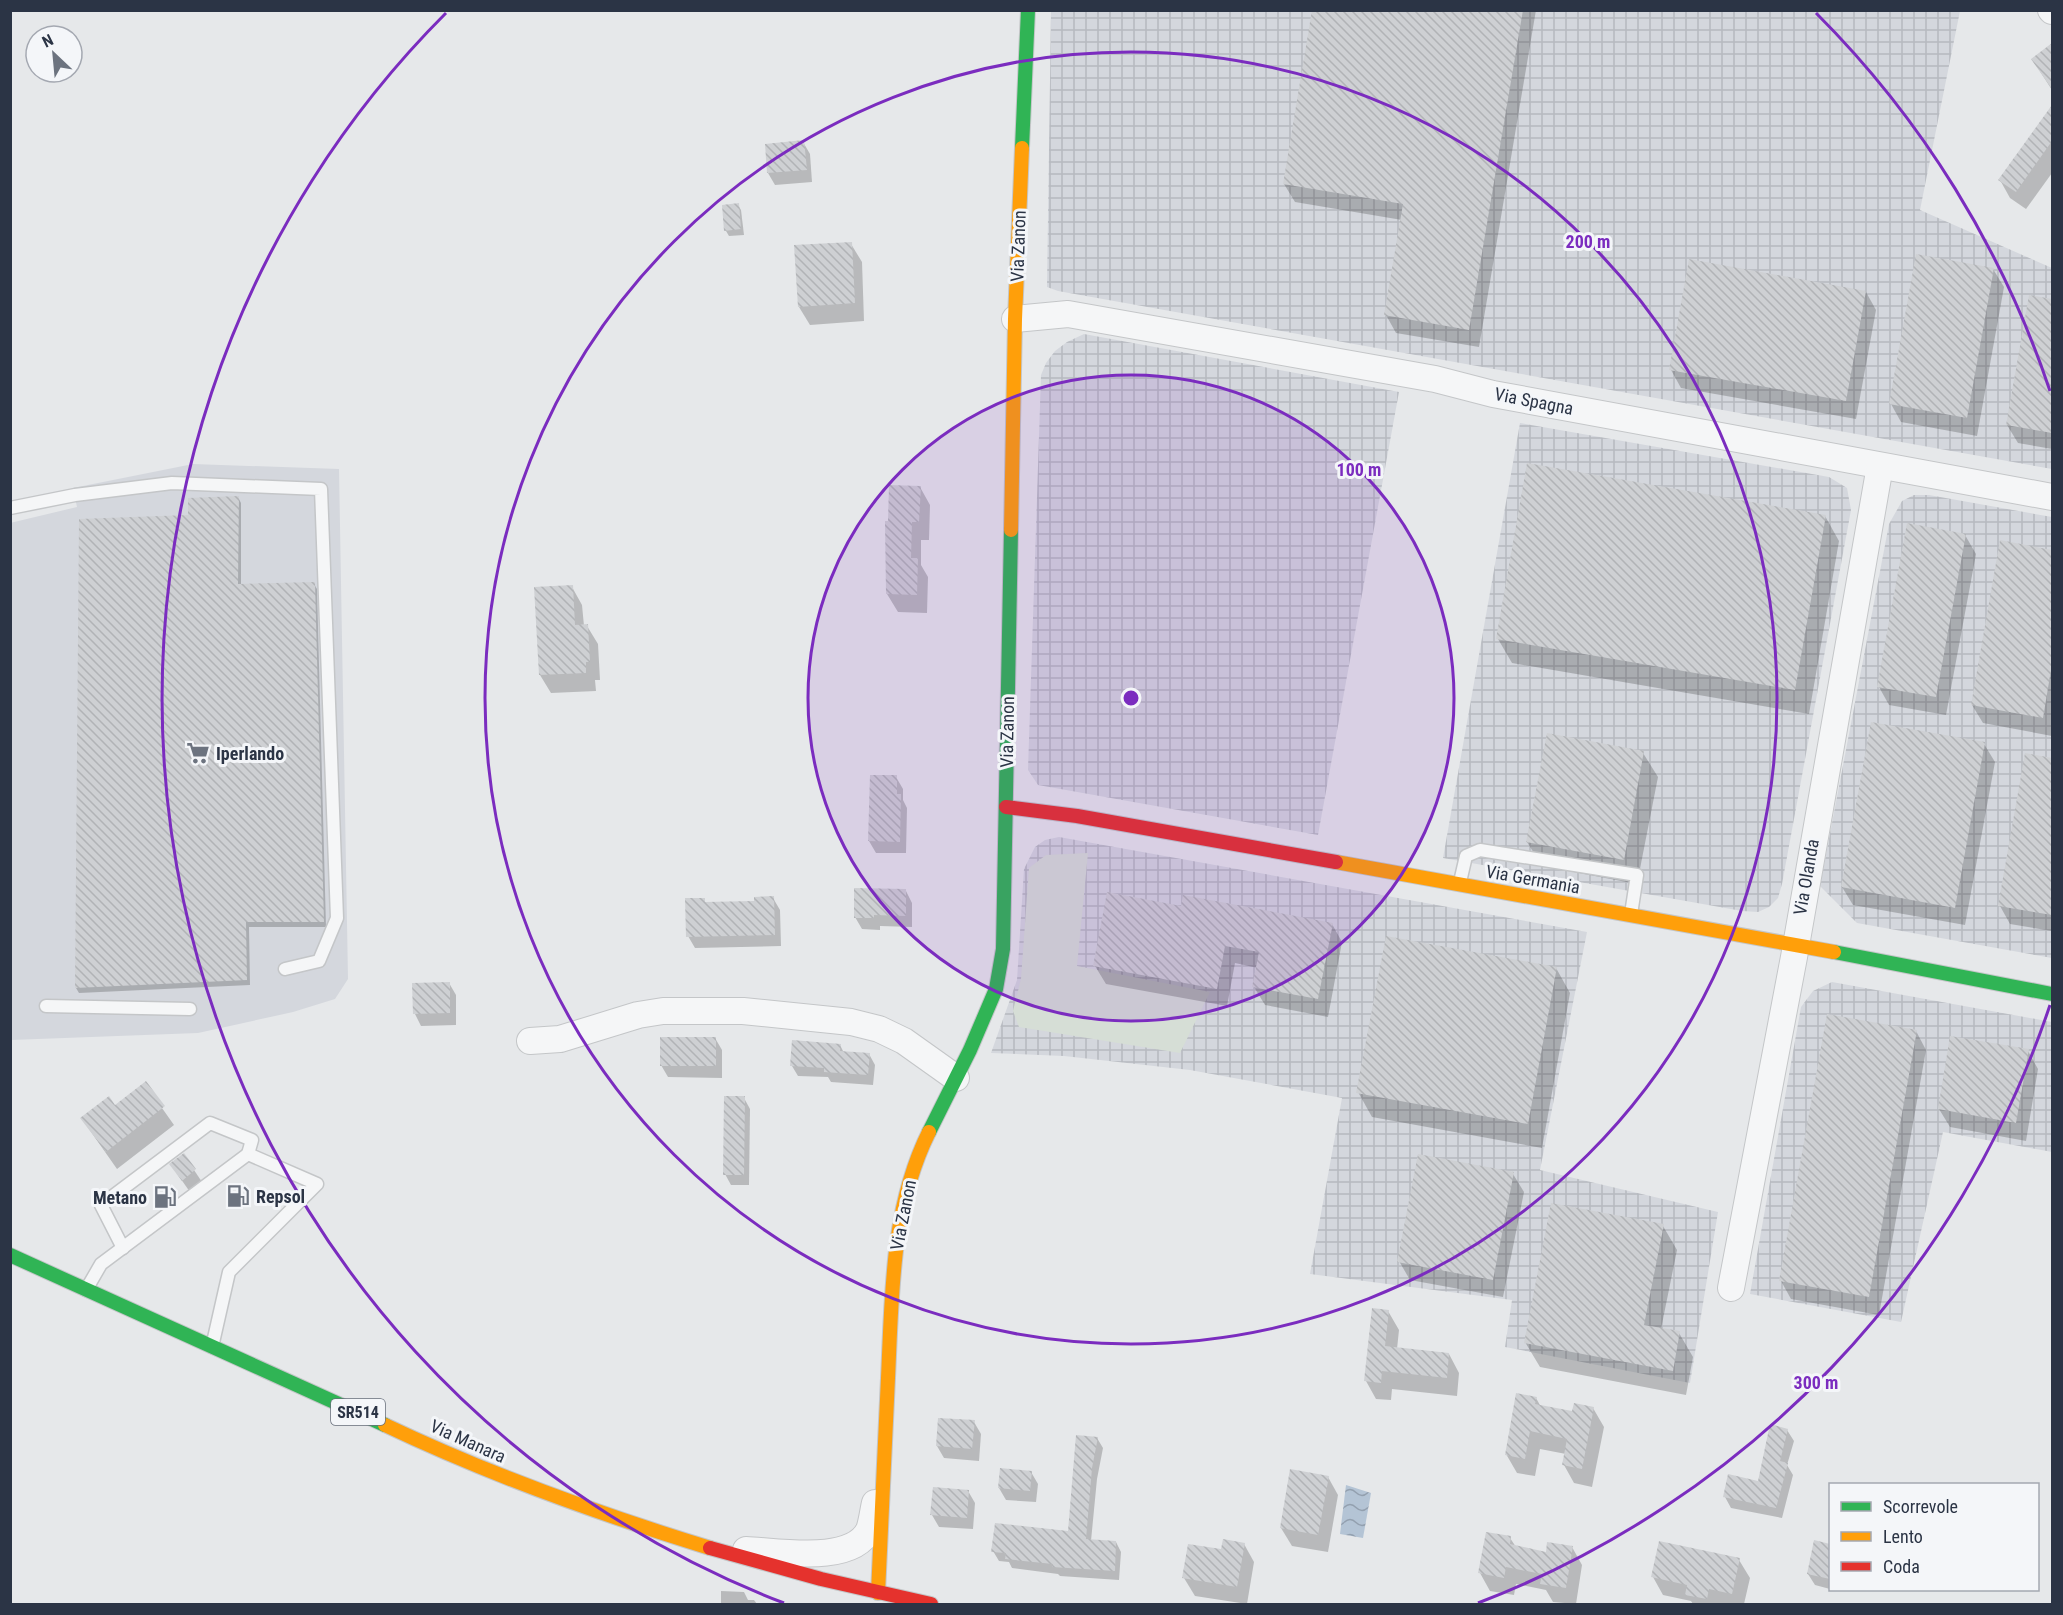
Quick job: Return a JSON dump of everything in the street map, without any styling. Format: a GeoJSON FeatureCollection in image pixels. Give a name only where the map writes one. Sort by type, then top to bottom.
{"type":"FeatureCollection","features":[{"type":"Feature","properties":{"kind":"street","name":"Via Zanon"},"geometry":{"type":"LineString","coordinates":[[878,1593],[892,1294],[900,1218],[907,1183],[914,1164],[996,989],[1003,949],[1015,319],[1028,10]]}},
{"type":"Feature","properties":{"kind":"street","name":"Via Spagna"},"geometry":{"type":"LineString","coordinates":[[1015,319],[1068,314],[1435,380],[1493,394],[2052,497]]}},
{"type":"Feature","properties":{"kind":"street","name":"Via Olanda"},"geometry":{"type":"LineString","coordinates":[[1731,1288],[1880,466]]}},
{"type":"Feature","properties":{"kind":"street","name":"Via Germania"},"geometry":{"type":"LineString","coordinates":[[1006,807],[1077,816],[1460,884],[2052,993]]}},
{"type":"Feature","properties":{"kind":"street"},"geometry":{"type":"LineString","coordinates":[[530,1041],[560,1039],[638,1015],[663,1011],[743,1011],[852,1022],[879,1029],[904,1041],[956,1078]]}},
{"type":"Feature","properties":{"kind":"street","name":"Via Manara"},"geometry":{"type":"LineString","coordinates":[[10,1255],[85,1291],[497,1474],[603,1513],[713,1548],[878,1593],[932,1605]]}},
{"type":"Feature","properties":{"kind":"street","name":"Via Zanon"},"geometry":{"type":"LineString","coordinates":[[713,1548],[826,1554],[845,1549],[857,1541],[868,1531],[880,1484],[887,1431]]}},
{"type":"Feature","properties":{"kind":"lane"},"geometry":{"type":"LineString","coordinates":[[10,508],[75,495],[172,483],[321,489],[337,918],[319,961],[285,969]]}},
{"type":"Feature","properties":{"kind":"lane"},"geometry":{"type":"LineString","coordinates":[[1460,884],[1466,856],[1480,850],[1637,875],[1631,915]]}},
{"type":"Feature","properties":{"kind":"lane"},"geometry":{"type":"LineString","coordinates":[[46,1006],[190,1009]]}},
{"type":"Feature","properties":{"kind":"lane"},"geometry":{"type":"LineString","coordinates":[[85,1291],[101,1264],[123,1248],[248,1154],[252,1140],[210,1123],[101,1205],[123,1248]]}},
{"type":"Feature","properties":{"kind":"lane"},"geometry":{"type":"LineString","coordinates":[[212,1348],[229,1272],[317,1184],[248,1154]]}},
{"type":"Feature","properties":{"kind":"shaded area"},"geometry":{"type":"Polygon","coordinates":[[[1051,11],[1960,11],[1920,210],[2052,268],[2052,469],[1058,291],[1047,287],[1051,11]]]}},
{"type":"Feature","properties":{"kind":"shaded area"},"geometry":{"type":"Polygon","coordinates":[[[1084,334],[1399,392],[1318,835],[1038,785],[1028,770],[1041,375],[1055,351],[1084,334]]]}},
{"type":"Feature","properties":{"kind":"shaded area"},"geometry":{"type":"Polygon","coordinates":[[[1520,423],[1829,477],[1847,488],[1851,510],[1782,884],[1778,898],[1769,907],[1758,912],[1742,911],[1443,858],[1520,423]]]}},
{"type":"Feature","properties":{"kind":"shaded area"},"geometry":{"type":"Polygon","coordinates":[[[193,464],[339,469],[348,979],[335,999],[293,1012],[198,1033],[11,1040],[10,523],[77,507],[73,488],[193,464]]]}},
{"type":"Feature","properties":{"kind":"shaded area"},"geometry":{"type":"Polygon","coordinates":[[[1914,495],[1929,495],[2052,517],[2052,958],[1857,923],[1820,886],[1889,524],[1902,501],[1914,495]]]}},
{"type":"Feature","properties":{"kind":"shaded area"},"geometry":{"type":"Polygon","coordinates":[[[1059,837],[1587,932],[1540,1170],[1718,1212],[1690,1383],[1505,1347],[1512,1300],[1310,1274],[1342,1098],[1190,1070],[1064,1056],[991,1053],[1017,980],[1024,869],[1035,847],[1045,840],[1059,837]]]}},
{"type":"Feature","properties":{"kind":"shaded area"},"geometry":{"type":"Polygon","coordinates":[[[1088,853],[1077,966],[1210,992],[1180,1053],[1019,1027],[1013,1011],[1021,979],[1029,868],[1046,855],[1088,853]]]}},
{"type":"Feature","properties":{"kind":"shaded area"},"geometry":{"type":"Polygon","coordinates":[[[1832,982],[2052,1022],[2052,1152],[1943,1132],[1901,1322],[1750,1294],[1801,1007],[1813,991],[1832,982]]]}},
{"type":"Feature","properties":{"kind":"water"},"geometry":{"type":"Polygon","coordinates":[[[1346,1485],[1371,1493],[1363,1538],[1340,1534],[1346,1485]]]}},
{"type":"Feature","properties":{"kind":"building"},"geometry":{"type":"Polygon","coordinates":[[[1312,10],[1523,10],[1469,330],[1384,315],[1403,204],[1283,184],[1312,10]]]}},
{"type":"Feature","properties":{"kind":"building"},"geometry":{"type":"Polygon","coordinates":[[[2052,43],[2052,89],[2031,59],[2052,43]]]}},
{"type":"Feature","properties":{"kind":"building"},"geometry":{"type":"Polygon","coordinates":[[[2052,105],[2052,141],[2016,192],[1998,180],[2052,105]]]}},
{"type":"Feature","properties":{"kind":"building"},"geometry":{"type":"Polygon","coordinates":[[[804,140],[807,170],[767,173],[765,144],[804,140]]]}},
{"type":"Feature","properties":{"kind":"building"},"geometry":{"type":"Polygon","coordinates":[[[739,203],[741,229],[724,231],[722,205],[739,203]]]}},
{"type":"Feature","properties":{"kind":"building"},"geometry":{"type":"Polygon","coordinates":[[[852,242],[855,303],[798,307],[794,245],[852,242]]]}},
{"type":"Feature","properties":{"kind":"building"},"geometry":{"type":"Polygon","coordinates":[[[1916,254],[1994,268],[1967,418],[1889,404],[1916,254]]]}},
{"type":"Feature","properties":{"kind":"building"},"geometry":{"type":"Polygon","coordinates":[[[1689,259],[1866,291],[1846,401],[1669,370],[1689,259]]]}},
{"type":"Feature","properties":{"kind":"building"},"geometry":{"type":"Polygon","coordinates":[[[2029,295],[2052,299],[2052,433],[2006,425],[2029,295]]]}},
{"type":"Feature","properties":{"kind":"building"},"geometry":{"type":"Polygon","coordinates":[[[1527,463],[1826,515],[1795,690],[1496,639],[1527,463]]]}},
{"type":"Feature","properties":{"kind":"building"},"geometry":{"type":"Polygon","coordinates":[[[889,485],[921,486],[919,522],[912,522],[911,558],[918,558],[917,595],[886,594],[885,521],[888,521],[889,485]]]}},
{"type":"Feature","properties":{"kind":"building","name":"Iperlando"},"geometry":{"type":"Polygon","coordinates":[[[239,496],[238,584],[315,582],[324,922],[246,922],[247,980],[75,988],[79,519],[188,515],[188,498],[239,496]]]}},
{"type":"Feature","properties":{"kind":"building"},"geometry":{"type":"Polygon","coordinates":[[[1907,523],[1966,534],[1936,697],[1877,687],[1907,523]]]}},
{"type":"Feature","properties":{"kind":"building"},"geometry":{"type":"Polygon","coordinates":[[[2000,540],[2052,550],[2052,664],[2043,718],[1971,705],[2000,540]]]}},
{"type":"Feature","properties":{"kind":"building"},"geometry":{"type":"Polygon","coordinates":[[[573,585],[575,625],[588,624],[590,662],[586,662],[586,673],[539,675],[534,587],[573,585]]]}},
{"type":"Feature","properties":{"kind":"building"},"geometry":{"type":"Polygon","coordinates":[[[1871,722],[1985,742],[1955,908],[1841,887],[1871,722]]]}},
{"type":"Feature","properties":{"kind":"building"},"geometry":{"type":"Polygon","coordinates":[[[1547,733],[1644,751],[1624,860],[1526,842],[1547,733]]]}},
{"type":"Feature","properties":{"kind":"building"},"geometry":{"type":"Polygon","coordinates":[[[2025,753],[2052,758],[2052,915],[1998,906],[2025,753]]]}},
{"type":"Feature","properties":{"kind":"building"},"geometry":{"type":"Polygon","coordinates":[[[870,775],[897,775],[897,794],[901,794],[900,842],[868,841],[870,775]]]}},
{"type":"Feature","properties":{"kind":"building"},"geometry":{"type":"Polygon","coordinates":[[[854,888],[906,889],[906,916],[874,915],[874,918],[854,918],[854,888]]]}},
{"type":"Feature","properties":{"kind":"building"},"geometry":{"type":"Polygon","coordinates":[[[1107,892],[1181,906],[1183,895],[1333,923],[1318,999],[1252,987],[1259,952],[1225,946],[1217,989],[1093,966],[1107,892]]]}},
{"type":"Feature","properties":{"kind":"building"},"geometry":{"type":"Polygon","coordinates":[[[774,896],[775,935],[686,937],[685,898],[705,898],[705,902],[754,901],[754,897],[774,896]]]}},
{"type":"Feature","properties":{"kind":"building"},"geometry":{"type":"Polygon","coordinates":[[[1386,936],[1557,967],[1528,1124],[1356,1093],[1386,936]]]}},
{"type":"Feature","properties":{"kind":"building"},"geometry":{"type":"Polygon","coordinates":[[[450,982],[450,1013],[413,1014],[412,983],[450,982]]]}},
{"type":"Feature","properties":{"kind":"building"},"geometry":{"type":"Polygon","coordinates":[[[1827,1014],[1917,1030],[1869,1297],[1779,1281],[1827,1014]]]}},
{"type":"Feature","properties":{"kind":"building"},"geometry":{"type":"Polygon","coordinates":[[[1950,1036],[2029,1049],[2016,1123],[1938,1109],[1950,1036]]]}},
{"type":"Feature","properties":{"kind":"building"},"geometry":{"type":"Polygon","coordinates":[[[660,1037],[716,1037],[716,1066],[660,1066],[660,1037]]]}},
{"type":"Feature","properties":{"kind":"building"},"geometry":{"type":"Polygon","coordinates":[[[792,1040],[841,1044],[840,1051],[870,1053],[868,1075],[824,1072],[824,1068],[790,1066],[792,1040]]]}},
{"type":"Feature","properties":{"kind":"building"},"geometry":{"type":"Polygon","coordinates":[[[146,1081],[165,1106],[106,1152],[80,1118],[109,1096],[115,1105],[146,1081]]]}},
{"type":"Feature","properties":{"kind":"building"},"geometry":{"type":"Polygon","coordinates":[[[724,1096],[745,1096],[744,1175],[723,1175],[724,1096]]]}},
{"type":"Feature","properties":{"kind":"building"},"geometry":{"type":"Polygon","coordinates":[[[184,1153],[196,1169],[182,1181],[169,1164],[184,1153]]]}},
{"type":"Feature","properties":{"kind":"building"},"geometry":{"type":"Polygon","coordinates":[[[1418,1154],[1514,1172],[1493,1280],[1397,1262],[1418,1154]]]}},
{"type":"Feature","properties":{"kind":"building"},"geometry":{"type":"Polygon","coordinates":[[[1551,1203],[1664,1224],[1644,1325],[1680,1331],[1673,1371],[1524,1343],[1551,1203]]]}},
{"type":"Feature","properties":{"kind":"building"},"geometry":{"type":"Polygon","coordinates":[[[1372,1308],[1389,1310],[1385,1346],[1449,1353],[1447,1378],[1382,1371],[1381,1383],[1364,1381],[1372,1308]]]}},
{"type":"Feature","properties":{"kind":"building"},"geometry":{"type":"Polygon","coordinates":[[[1516,1393],[1537,1397],[1535,1404],[1572,1411],[1574,1403],[1594,1407],[1582,1469],[1562,1465],[1567,1439],[1530,1431],[1525,1459],[1505,1455],[1516,1393]]]}},
{"type":"Feature","properties":{"kind":"building"},"geometry":{"type":"Polygon","coordinates":[[[938,1418],[975,1420],[972,1449],[936,1446],[938,1418]]]}},
{"type":"Feature","properties":{"kind":"building"},"geometry":{"type":"Polygon","coordinates":[[[1770,1424],[1788,1429],[1780,1461],[1788,1463],[1776,1508],[1723,1497],[1728,1474],[1758,1481],[1770,1424]]]}},
{"type":"Feature","properties":{"kind":"building"},"geometry":{"type":"Polygon","coordinates":[[[1076,1435],[1098,1437],[1092,1468],[1086,1539],[1116,1541],[1115,1571],[1052,1567],[1053,1564],[1005,1559],[1006,1553],[991,1552],[995,1523],[1068,1531],[1076,1435]]]}},
{"type":"Feature","properties":{"kind":"building"},"geometry":{"type":"Polygon","coordinates":[[[1000,1468],[1032,1471],[1030,1491],[998,1488],[1000,1468]]]}},
{"type":"Feature","properties":{"kind":"building"},"geometry":{"type":"Polygon","coordinates":[[[1290,1469],[1329,1476],[1318,1535],[1280,1528],[1290,1469]]]}},
{"type":"Feature","properties":{"kind":"building"},"geometry":{"type":"Polygon","coordinates":[[[933,1487],[969,1490],[967,1518],[930,1515],[933,1487]]]}},
{"type":"Feature","properties":{"kind":"building"},"geometry":{"type":"Polygon","coordinates":[[[1486,1532],[1511,1536],[1510,1544],[1546,1552],[1547,1542],[1573,1546],[1566,1588],[1540,1584],[1542,1574],[1506,1567],[1504,1578],[1478,1573],[1486,1532]]]}},
{"type":"Feature","properties":{"kind":"building"},"geometry":{"type":"Polygon","coordinates":[[[1223,1539],[1245,1543],[1237,1587],[1182,1578],[1188,1544],[1221,1549],[1223,1539]]]}},
{"type":"Feature","properties":{"kind":"building"},"geometry":{"type":"Polygon","coordinates":[[[1814,1540],[1829,1544],[1829,1579],[1807,1574],[1814,1540]]]}},
{"type":"Feature","properties":{"kind":"building"},"geometry":{"type":"Polygon","coordinates":[[[1659,1541],[1740,1558],[1732,1594],[1709,1589],[1707,1599],[1685,1595],[1687,1585],[1651,1577],[1659,1541]]]}},
{"type":"Feature","properties":{"kind":"traffic: fast"},"geometry":{"type":"LineString","coordinates":[[1022,148],[1028,10]]}},
{"type":"Feature","properties":{"kind":"traffic: fast"},"geometry":{"type":"LineString","coordinates":[[929,1132],[970,1050],[996,989],[1003,949],[1011,530]]}},
{"type":"Feature","properties":{"kind":"traffic: fast"},"geometry":{"type":"LineString","coordinates":[[1834,952],[2052,994]]}},
{"type":"Feature","properties":{"kind":"traffic: fast"},"geometry":{"type":"LineString","coordinates":[[10,1255],[385,1425]]}},
{"type":"Feature","properties":{"kind":"traffic: slow"},"geometry":{"type":"LineString","coordinates":[[1011,530],[1015,319],[1022,148]]}},
{"type":"Feature","properties":{"kind":"traffic: slow"},"geometry":{"type":"LineString","coordinates":[[1336,862],[1834,952]]}},
{"type":"Feature","properties":{"kind":"traffic: slow"},"geometry":{"type":"LineString","coordinates":[[878,1593],[896,1252],[907,1191],[916,1161],[929,1132]]}},
{"type":"Feature","properties":{"kind":"traffic: slow"},"geometry":{"type":"LineString","coordinates":[[385,1425],[464,1461],[545,1492],[710,1548]]}},
{"type":"Feature","properties":{"kind":"traffic: jam"},"geometry":{"type":"LineString","coordinates":[[1006,807],[1077,816],[1336,862]]}},
{"type":"Feature","properties":{"kind":"traffic: jam"},"geometry":{"type":"LineString","coordinates":[[710,1548],[821,1579],[931,1604]]}},
{"type":"Feature","properties":{"kind":"place","name":"Iperlando"},"geometry":{"type":"Point","coordinates":[198,753]}},
{"type":"Feature","properties":{"kind":"place","name":"Repsol"},"geometry":{"type":"Point","coordinates":[238,1196]}},
{"type":"Feature","properties":{"kind":"place","name":"Metano"},"geometry":{"type":"Point","coordinates":[165,1197]}}]}
